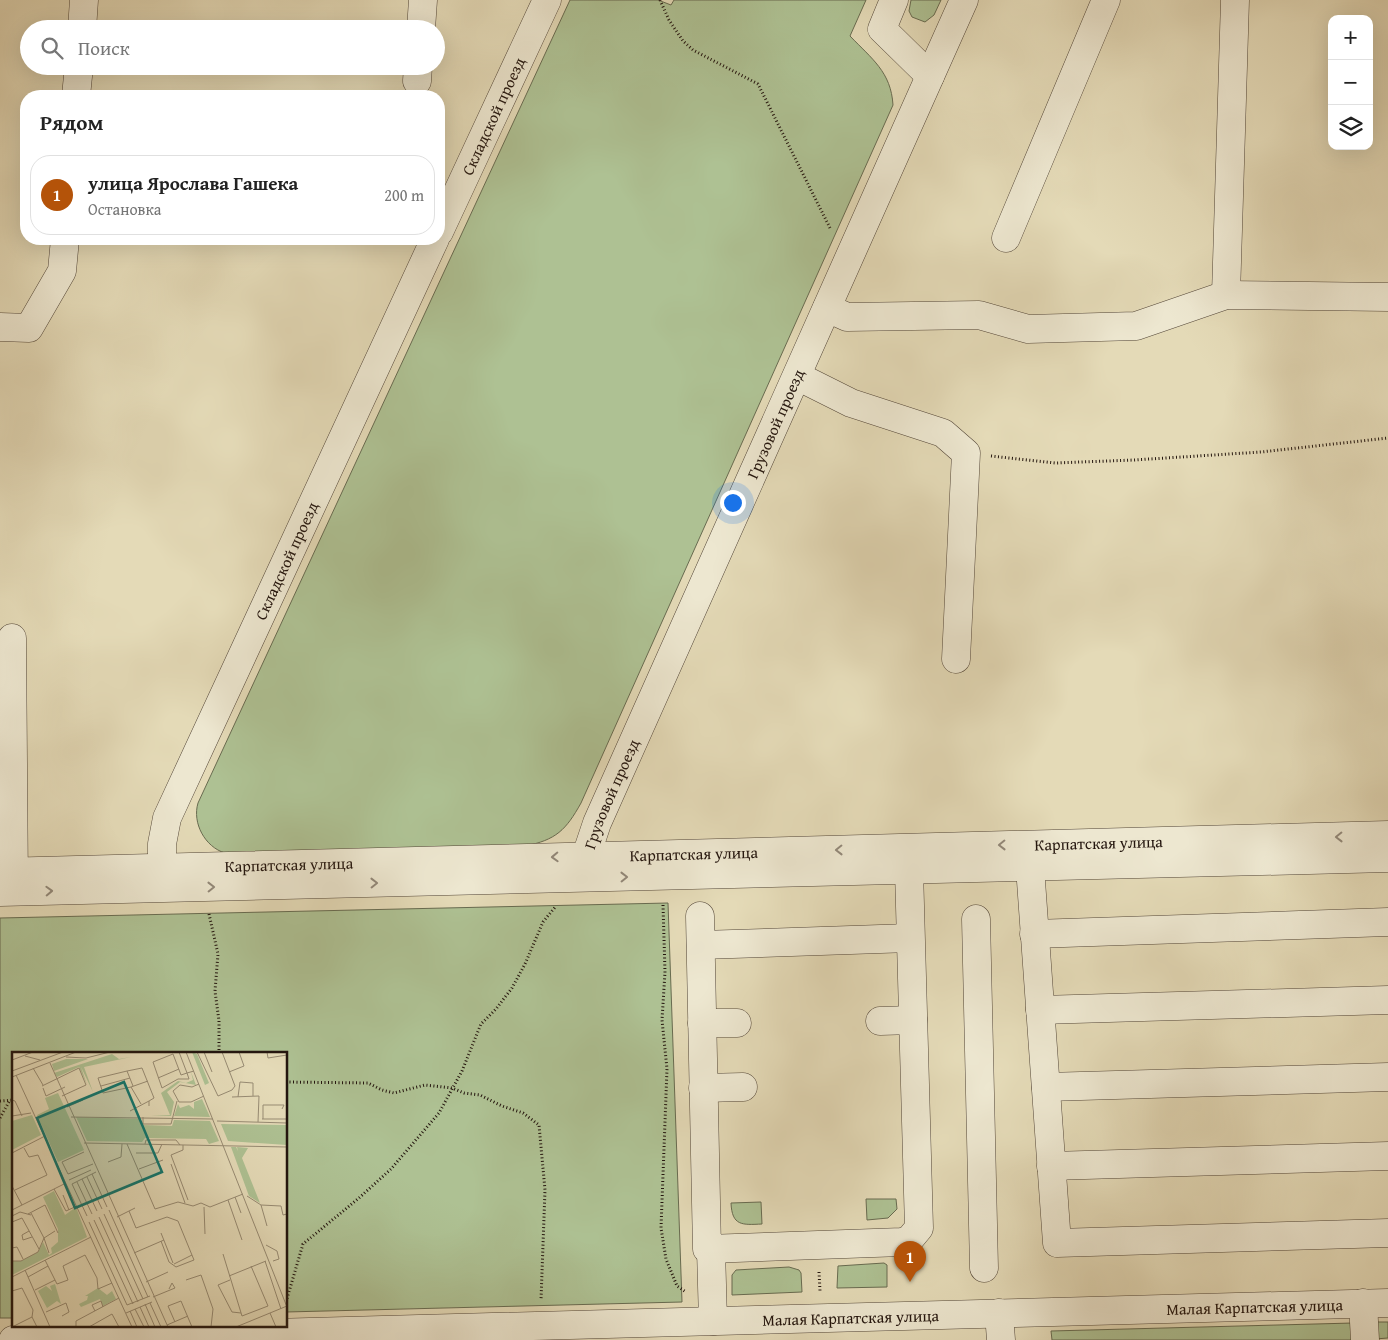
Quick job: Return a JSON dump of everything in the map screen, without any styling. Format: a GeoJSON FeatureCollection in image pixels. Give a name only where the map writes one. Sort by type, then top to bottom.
{"type":"FeatureCollection","features":[{"type":"Feature","properties":{"kind":"street"},"geometry":{"type":"LineString","coordinates":[[83,20],[84,0]]}},
{"type":"Feature","properties":{"kind":"street"},"geometry":{"type":"LineString","coordinates":[[421,20],[422,0]]}},
{"type":"Feature","properties":{"kind":"street","name":"Складской проезд"},"geometry":{"type":"LineString","coordinates":[[445,219],[547,0]]}},
{"type":"Feature","properties":{"kind":"street"},"geometry":{"type":"LineString","coordinates":[[894,0],[882,28],[930,76]]}},
{"type":"Feature","properties":{"kind":"street","name":"Грузовой проезд"},"geometry":{"type":"LineString","coordinates":[[587,867],[597,823],[964,0]]}},
{"type":"Feature","properties":{"kind":"street"},"geometry":{"type":"LineString","coordinates":[[1006,238],[1106,0]]}},
{"type":"Feature","properties":{"kind":"street"},"geometry":{"type":"LineString","coordinates":[[1226,295],[1235,0]]}},
{"type":"Feature","properties":{"kind":"street"},"geometry":{"type":"LineString","coordinates":[[77,90],[78,75]]}},
{"type":"Feature","properties":{"kind":"street"},"geometry":{"type":"LineString","coordinates":[[0,327],[29,328],[62,271],[64,245]]}},
{"type":"Feature","properties":{"kind":"street","name":"Складской проезд"},"geometry":{"type":"LineString","coordinates":[[162,878],[163,832],[167,818],[432,245]]}},
{"type":"Feature","properties":{"kind":"street"},"geometry":{"type":"LineString","coordinates":[[827,308],[848,317],[979,315],[1028,329],[1136,326],[1226,295],[1388,297]]}},
{"type":"Feature","properties":{"kind":"street"},"geometry":{"type":"LineString","coordinates":[[797,376],[851,404],[943,433],[966,453],[956,659]]}},
{"type":"Feature","properties":{"kind":"street"},"geometry":{"type":"LineString","coordinates":[[7,882],[12,638]]}},
{"type":"Feature","properties":{"kind":"street","name":"Карпатская улица"},"geometry":{"type":"LineString","coordinates":[[162,878],[208,887],[587,867],[1388,835]]}},
{"type":"Feature","properties":{"kind":"street","name":"Карпатская улица"},"geometry":{"type":"LineString","coordinates":[[7,882],[587,867],[910,870],[1388,858]]}},
{"type":"Feature","properties":{"kind":"street"},"geometry":{"type":"LineString","coordinates":[[1030,867],[1057,1243],[1388,1233]]}},
{"type":"Feature","properties":{"kind":"street"},"geometry":{"type":"LineString","coordinates":[[700,916],[707,1249],[902,1242],[914,1235],[919,1228],[910,938],[910,870]]}},
{"type":"Feature","properties":{"kind":"street"},"geometry":{"type":"LineString","coordinates":[[976,919],[984,1268]]}},
{"type":"Feature","properties":{"kind":"street"},"geometry":{"type":"LineString","coordinates":[[1034,934],[1388,922]]}},
{"type":"Feature","properties":{"kind":"street"},"geometry":{"type":"LineString","coordinates":[[700,945],[910,938]]}},
{"type":"Feature","properties":{"kind":"street"},"geometry":{"type":"LineString","coordinates":[[1040,1010],[1388,1000]]}},
{"type":"Feature","properties":{"kind":"street"},"geometry":{"type":"LineString","coordinates":[[880,1021],[913,1020]]}},
{"type":"Feature","properties":{"kind":"street"},"geometry":{"type":"LineString","coordinates":[[702,1023],[736,1023]]}},
{"type":"Feature","properties":{"kind":"street"},"geometry":{"type":"LineString","coordinates":[[1046,1087],[1388,1077]]}},
{"type":"Feature","properties":{"kind":"street"},"geometry":{"type":"LineString","coordinates":[[703,1088],[743,1087]]}},
{"type":"Feature","properties":{"kind":"street"},"geometry":{"type":"LineString","coordinates":[[1051,1166],[1388,1156]]}},
{"type":"Feature","properties":{"kind":"street"},"geometry":{"type":"LineString","coordinates":[[711,1249],[713,1321]]}},
{"type":"Feature","properties":{"kind":"street"},"geometry":{"type":"LineString","coordinates":[[1365,1340],[1376,1303]]}},
{"type":"Feature","properties":{"kind":"street","name":"Малая Карпатская улица"},"geometry":{"type":"LineString","coordinates":[[13,1340],[280,1336],[539,1326],[1376,1303]]}},
{"type":"Feature","properties":{"kind":"street"},"geometry":{"type":"LineString","coordinates":[[999,1313],[1001,1340]]}},
{"type":"Feature","properties":{"kind":"path"},"geometry":{"type":"LineString","coordinates":[[660,0],[670,20],[684,41],[693,50],[758,84],[834,237],[850,257]]}},
{"type":"Feature","properties":{"kind":"path"},"geometry":{"type":"LineString","coordinates":[[966,453],[1055,463],[1260,452],[1388,438]]}},
{"type":"Feature","properties":{"kind":"path"},"geometry":{"type":"LineString","coordinates":[[208,887],[207,904],[212,934],[218,954],[215,991],[219,1021],[219,1052]]}},
{"type":"Feature","properties":{"kind":"path"},"geometry":{"type":"LineString","coordinates":[[663,905],[665,972],[662,1020],[667,1069],[661,1228],[666,1259],[677,1286],[692,1298]]}},
{"type":"Feature","properties":{"kind":"path"},"geometry":{"type":"LineString","coordinates":[[288,1295],[303,1244],[391,1169],[439,1113],[462,1071],[481,1024],[496,1009],[512,988],[525,964],[543,922],[556,906]]}},
{"type":"Feature","properties":{"kind":"path"},"geometry":{"type":"LineString","coordinates":[[288,1082],[368,1083],[382,1090],[394,1093],[425,1086],[452,1088],[464,1093],[480,1094],[502,1106],[524,1113],[538,1125],[544,1190],[539,1326]]}},
{"type":"Feature","properties":{"kind":"path"},"geometry":{"type":"LineString","coordinates":[[0,1101],[12,1100]]}},
{"type":"Feature","properties":{"kind":"path"},"geometry":{"type":"LineString","coordinates":[[0,1118],[12,1100]]}},
{"type":"Feature","properties":{"kind":"path"},"geometry":{"type":"LineString","coordinates":[[820,1281],[820,1294]]}},
{"type":"Feature","properties":{"kind":"green space"},"geometry":{"type":"Polygon","coordinates":[[[570,0],[658,0],[671,5],[674,0],[866,0],[850,36],[873,59],[884,75],[889,84],[893,105],[581,803],[565,827],[545,841],[525,846],[225,853],[206,840],[202,833],[197,818],[198,803],[570,0]]]}},
{"type":"Feature","properties":{"kind":"green space"},"geometry":{"type":"Polygon","coordinates":[[[911,0],[941,0],[934,15],[925,22],[912,17],[909,11],[911,0]]]}},
{"type":"Feature","properties":{"kind":"green space"},"geometry":{"type":"Polygon","coordinates":[[[668,903],[682,1302],[288,1312],[288,1052],[12,1052],[12,1318],[0,1318],[0,918],[668,903]]]}},
{"type":"Feature","properties":{"kind":"green space"},"geometry":{"type":"Polygon","coordinates":[[[866,1199],[896,1199],[897,1209],[888,1218],[867,1220],[866,1199]]]}},
{"type":"Feature","properties":{"kind":"green space"},"geometry":{"type":"Polygon","coordinates":[[[761,1202],[762,1224],[744,1224],[733,1216],[731,1203],[761,1202]]]}},
{"type":"Feature","properties":{"kind":"green space"},"geometry":{"type":"Polygon","coordinates":[[[884,1263],[887,1265],[887,1287],[837,1288],[838,1266],[884,1263]]]}},
{"type":"Feature","properties":{"kind":"green space"},"geometry":{"type":"Polygon","coordinates":[[[789,1267],[799,1270],[801,1273],[802,1292],[732,1295],[732,1275],[736,1270],[789,1267]]]}},
{"type":"Feature","properties":{"kind":"green space"},"geometry":{"type":"Polygon","coordinates":[[[1373,1322],[1388,1322],[1388,1338],[1375,1339],[1373,1322]]]}},
{"type":"Feature","properties":{"kind":"green space"},"geometry":{"type":"Polygon","coordinates":[[[1353,1323],[1353,1340],[1052,1340],[1051,1331],[1353,1323]]]}},
{"type":"Feature","properties":{"kind":"place","name":"улица Ярослава Гашека"},"geometry":{"type":"Point","coordinates":[910,1282]}}]}
